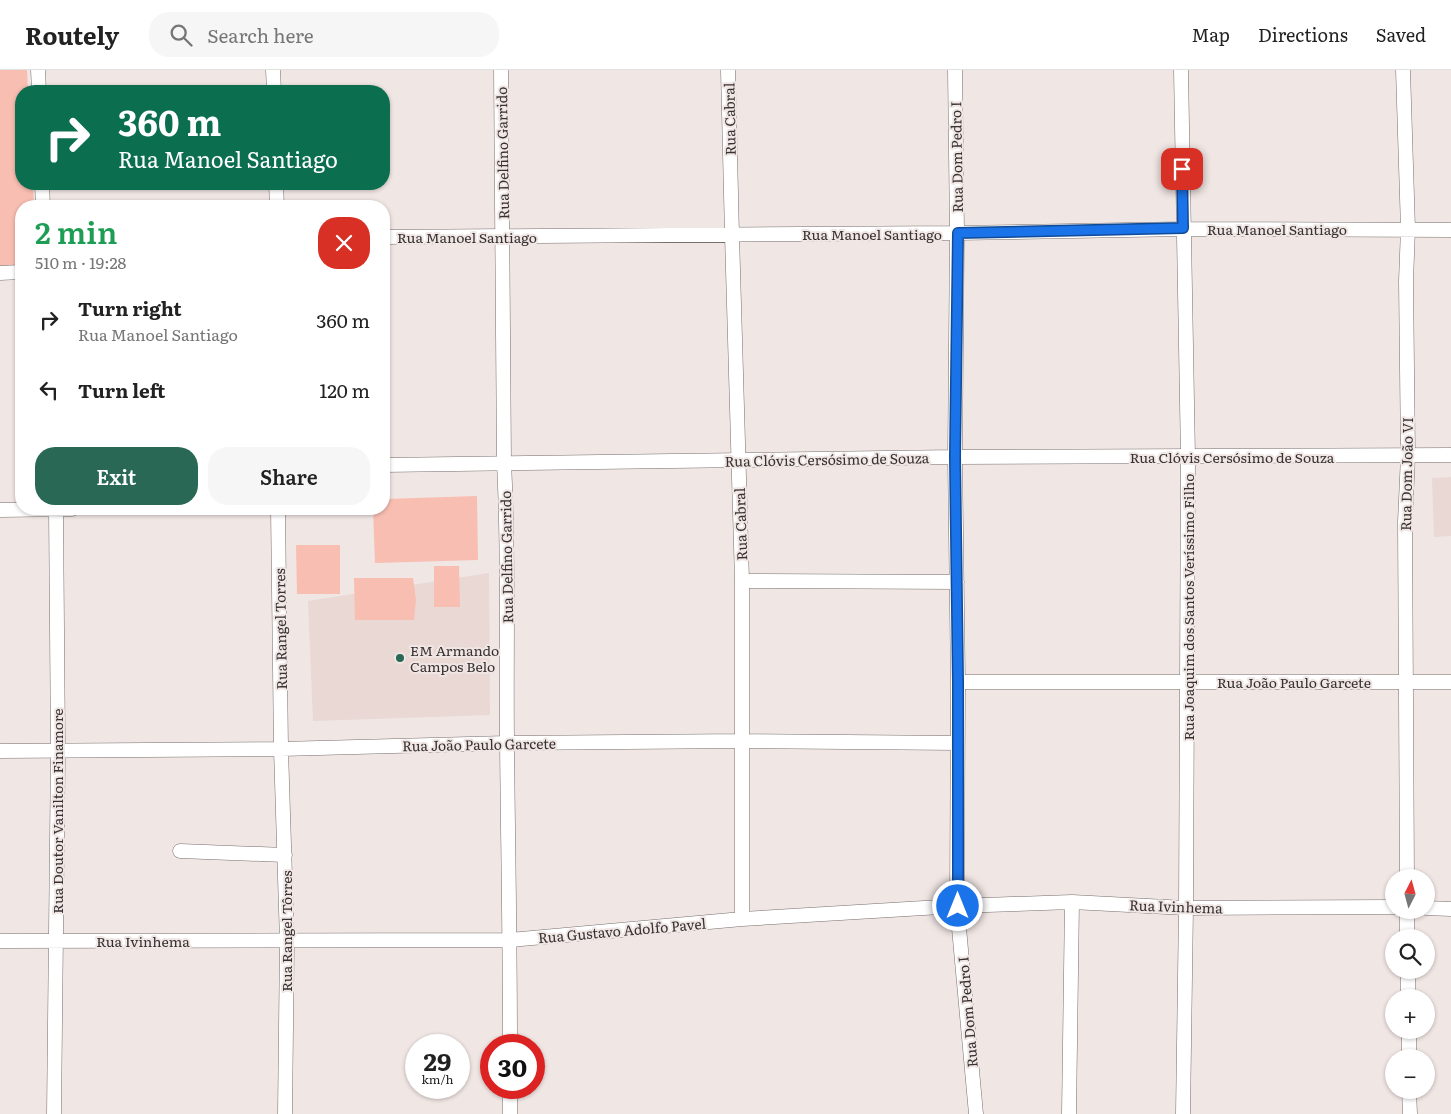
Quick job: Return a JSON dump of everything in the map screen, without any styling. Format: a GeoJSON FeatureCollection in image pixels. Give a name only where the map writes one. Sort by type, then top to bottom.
{"type":"FeatureCollection","features":[{"type":"Feature","properties":{"kind":"street"},"geometry":{"type":"LineString","coordinates":[[38,70],[39,85]]}},
{"type":"Feature","properties":{"kind":"street"},"geometry":{"type":"LineString","coordinates":[[273,70],[274,85]]}},
{"type":"Feature","properties":{"kind":"street","name":"Rua Delfino Garrido"},"geometry":{"type":"LineString","coordinates":[[500,70],[504,463],[507,511],[510,1034]]}},
{"type":"Feature","properties":{"kind":"street","name":"Rua Cabral"},"geometry":{"type":"LineString","coordinates":[[728,70],[742,581],[742,919]]}},
{"type":"Feature","properties":{"kind":"street","name":"Rua Dom Pedro I"},"geometry":{"type":"LineString","coordinates":[[955,70],[958,233],[955,457],[958,906],[976,1114]]}},
{"type":"Feature","properties":{"kind":"street","name":"Rua Joaquim dos Santos Veríssimo Filho"},"geometry":{"type":"LineString","coordinates":[[1181,70],[1188,457],[1188,681],[1183,1114]]}},
{"type":"Feature","properties":{"kind":"street","name":"Rua Dom João VI"},"geometry":{"type":"LineString","coordinates":[[1403,70],[1408,229],[1406,281],[1408,456],[1405,522],[1407,869]]}},
{"type":"Feature","properties":{"kind":"street","name":"Rua Manoel Santiago"},"geometry":{"type":"LineString","coordinates":[[390,237],[958,233],[1183,228],[1451,230]]}},
{"type":"Feature","properties":{"kind":"street"},"geometry":{"type":"LineString","coordinates":[[0,273],[15,272]]}},
{"type":"Feature","properties":{"kind":"street","name":"Rua Clóvis Cersósimo de Souza"},"geometry":{"type":"LineString","coordinates":[[390,465],[955,457],[1451,455]]}},
{"type":"Feature","properties":{"kind":"street"},"geometry":{"type":"LineString","coordinates":[[0,510],[15,510]]}},
{"type":"Feature","properties":{"kind":"street","name":"Rua Doutor Vanilton Finamore"},"geometry":{"type":"LineString","coordinates":[[54,1114],[58,751],[56,515]]}},
{"type":"Feature","properties":{"kind":"street","name":"Rua Rangel Torres"},"geometry":{"type":"LineString","coordinates":[[278,515],[282,748]]}},
{"type":"Feature","properties":{"kind":"street"},"geometry":{"type":"LineString","coordinates":[[742,581],[957,582]]}},
{"type":"Feature","properties":{"kind":"street","name":"Rua João Paulo Garcete"},"geometry":{"type":"LineString","coordinates":[[958,682],[1451,682]]}},
{"type":"Feature","properties":{"kind":"street","name":"Rua João Paulo Garcete"},"geometry":{"type":"LineString","coordinates":[[0,750],[58,751],[743,741],[957,743]]}},
{"type":"Feature","properties":{"kind":"street","name":"Rua Rangel Tôrres"},"geometry":{"type":"LineString","coordinates":[[282,748],[287,941],[285,1114]]}},
{"type":"Feature","properties":{"kind":"street"},"geometry":{"type":"LineString","coordinates":[[180,851],[285,855]]}},
{"type":"Feature","properties":{"kind":"street"},"geometry":{"type":"LineString","coordinates":[[1069,1114],[1072,902]]}},
{"type":"Feature","properties":{"kind":"street","name":"Rua Ivinhema"},"geometry":{"type":"LineString","coordinates":[[958,906],[1072,902],[1186,908],[1385,907]]}},
{"type":"Feature","properties":{"kind":"street","name":"Rua Gustavo Adolfo Pavel"},"geometry":{"type":"LineString","coordinates":[[287,941],[510,940],[742,919],[958,906]]}},
{"type":"Feature","properties":{"kind":"street"},"geometry":{"type":"LineString","coordinates":[[1435,908],[1451,909]]}},
{"type":"Feature","properties":{"kind":"street","name":"Rua Ivinhema"},"geometry":{"type":"LineString","coordinates":[[0,941],[287,941]]}},
{"type":"Feature","properties":{"kind":"street"},"geometry":{"type":"LineString","coordinates":[[510,1099],[510,1114]]}},
{"type":"Feature","properties":{"kind":"street"},"geometry":{"type":"LineString","coordinates":[[1410,1099],[1410,1114]]}},
{"type":"Feature","properties":{"kind":"shaded area"},"geometry":{"type":"Polygon","coordinates":[[[0,70],[27,70],[28,85],[15,85],[15,190],[33,190],[34,200],[15,200],[15,266],[0,267],[0,70]]]}},
{"type":"Feature","properties":{"kind":"shaded area"},"geometry":{"type":"Polygon","coordinates":[[[1451,477],[1451,536],[1434,537],[1432,478],[1451,477]]]}},
{"type":"Feature","properties":{"kind":"shaded area"},"geometry":{"type":"Polygon","coordinates":[[[477,496],[478,560],[375,563],[373,515],[390,515],[390,499],[477,496]]]}},
{"type":"Feature","properties":{"kind":"shaded area"},"geometry":{"type":"Polygon","coordinates":[[[296,545],[340,545],[340,594],[297,594],[296,545]]]}},
{"type":"Feature","properties":{"kind":"shaded area"},"geometry":{"type":"Polygon","coordinates":[[[434,566],[459,566],[460,607],[434,607],[434,566]]]}},
{"type":"Feature","properties":{"kind":"shaded area","name":"EM Armando Campos Belo"},"geometry":{"type":"Polygon","coordinates":[[[489,573],[490,715],[313,721],[308,601],[489,573]]]}},
{"type":"Feature","properties":{"kind":"shaded area"},"geometry":{"type":"Polygon","coordinates":[[[354,578],[413,578],[416,600],[414,620],[355,620],[354,578]]]}},
{"type":"Feature","properties":{"kind":"place","name":"EM Armando Campos Belo"},"geometry":{"type":"Point","coordinates":[400,658]}},
{"type":"Feature","properties":{"kind":"route"},"geometry":{"type":"LineString","coordinates":[[958,906],[955,457],[958,233],[1183,228],[1182,169]]}}]}
